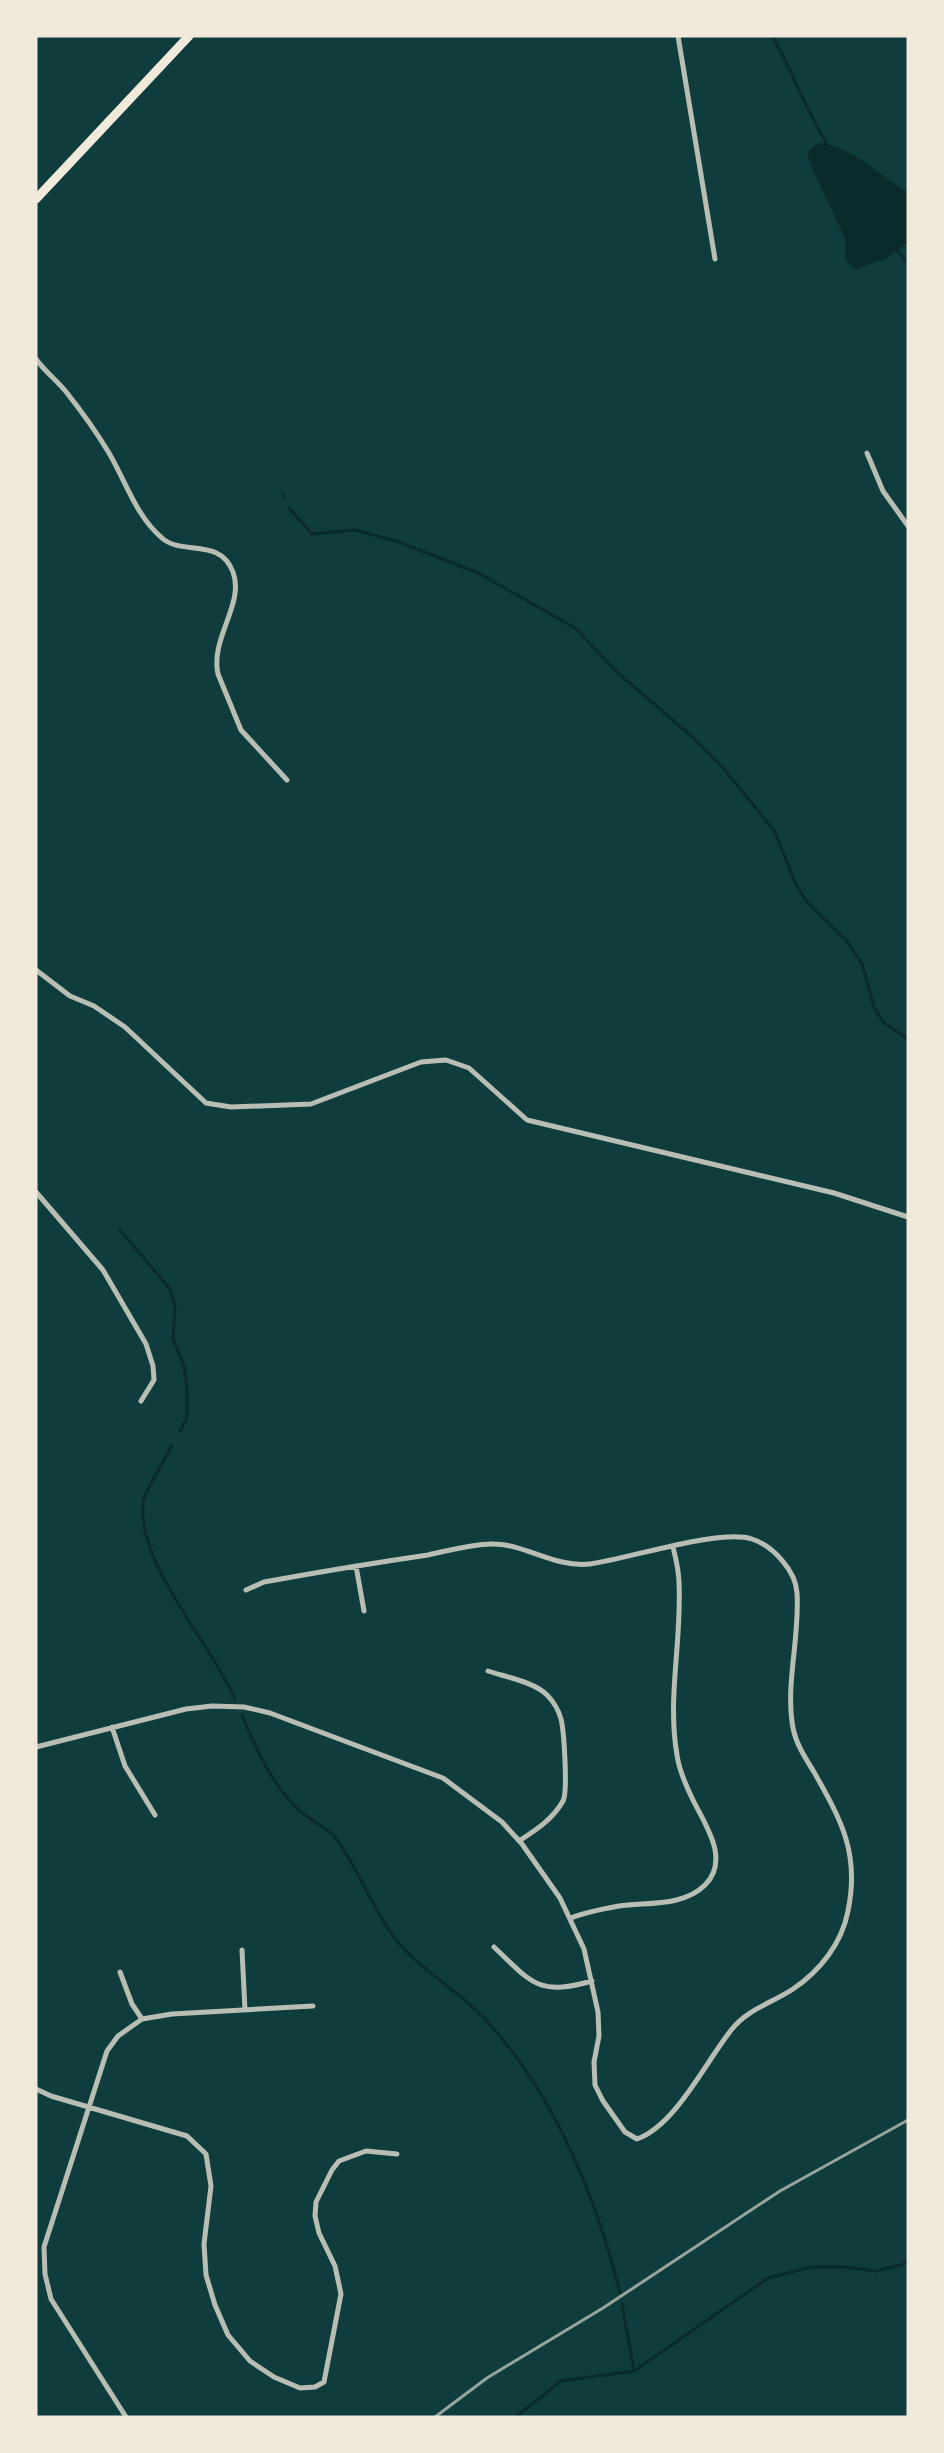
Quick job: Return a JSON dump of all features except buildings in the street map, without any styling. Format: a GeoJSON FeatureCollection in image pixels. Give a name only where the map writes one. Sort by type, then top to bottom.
{"type":"FeatureCollection","features":[{"type":"Feature","properties":{"kind":"main road"},"geometry":{"type":"LineString","coordinates":[[36,199],[189,36]]}},
{"type":"Feature","properties":{"kind":"street"},"geometry":{"type":"LineString","coordinates":[[678,36],[715,259]]}},
{"type":"Feature","properties":{"kind":"street"},"geometry":{"type":"LineString","coordinates":[[36,359],[66,392],[109,453],[133,501],[148,523],[164,540],[210,549],[233,570],[236,594],[221,635],[216,665],[218,674],[241,730],[287,780]]}},
{"type":"Feature","properties":{"kind":"street"},"geometry":{"type":"LineString","coordinates":[[867,453],[883,491],[908,526]]}},
{"type":"Feature","properties":{"kind":"street"},"geometry":{"type":"LineString","coordinates":[[36,970],[70,996],[94,1006],[125,1027],[206,1103],[231,1107],[311,1104],[421,1062],[446,1060],[469,1068],[527,1120],[834,1193],[908,1217]]}},
{"type":"Feature","properties":{"kind":"street"},"geometry":{"type":"LineString","coordinates":[[36,1192],[103,1270],[146,1344],[153,1366],[154,1380],[141,1401]]}},
{"type":"Feature","properties":{"kind":"street"},"geometry":{"type":"LineString","coordinates":[[36,1746],[186,1709],[212,1706],[244,1707],[270,1713],[442,1778],[502,1822],[541,1868],[570,1918],[584,1948],[599,2024],[594,2062],[595,2085],[603,2101],[625,2132],[637,2139],[649,2135],[669,2116],[732,2029],[748,2013],[792,1990],[812,1974],[841,1935],[848,1910],[851,1856],[843,1827],[802,1752],[793,1730],[792,1682],[797,1591],[790,1570],[774,1552],[753,1539],[734,1536],[587,1564],[562,1563],[495,1544],[264,1582],[246,1590]]}},
{"type":"Feature","properties":{"kind":"street"},"geometry":{"type":"LineString","coordinates":[[570,1918],[589,1911],[679,1900],[695,1894],[707,1883],[715,1868],[716,1851],[711,1834],[692,1800],[677,1758],[673,1718],[680,1612],[679,1581],[674,1547]]}},
{"type":"Feature","properties":{"kind":"street"},"geometry":{"type":"LineString","coordinates":[[356,1566],[364,1611]]}},
{"type":"Feature","properties":{"kind":"street"},"geometry":{"type":"LineString","coordinates":[[488,1671],[546,1694],[561,1720],[565,1798],[556,1812],[540,1827],[519,1841]]}},
{"type":"Feature","properties":{"kind":"street"},"geometry":{"type":"LineString","coordinates":[[112,1727],[125,1766],[155,1815]]}},
{"type":"Feature","properties":{"kind":"street"},"geometry":{"type":"LineString","coordinates":[[495,1947],[526,1977],[542,1986],[554,1989],[592,1981]]}},
{"type":"Feature","properties":{"kind":"street"},"geometry":{"type":"LineString","coordinates":[[242,1950],[245,2010]]}},
{"type":"Feature","properties":{"kind":"street"},"geometry":{"type":"LineString","coordinates":[[120,1972],[132,2004],[142,2019]]}},
{"type":"Feature","properties":{"kind":"street"},"geometry":{"type":"LineString","coordinates":[[126,2417],[51,2299],[45,2274],[44,2247],[107,2051],[118,2036],[142,2019],[172,2014],[313,2006]]}},
{"type":"Feature","properties":{"kind":"street"},"geometry":{"type":"LineString","coordinates":[[36,2090],[186,2136],[206,2154],[211,2186],[204,2244],[206,2275],[214,2305],[228,2335],[250,2361],[300,2388],[315,2387],[324,2382],[341,2294],[335,2266],[319,2233],[315,2216],[316,2202],[339,2161],[366,2151],[397,2154]]}},
{"type":"Feature","properties":{"kind":"water"},"geometry":{"type":"Polygon","coordinates":[[[820,143],[855,156],[908,192],[908,242],[885,259],[855,269],[845,259],[844,236],[809,160],[808,155],[811,149],[820,143]]]}},
{"type":"Feature","properties":{"kind":"waterway"},"geometry":{"type":"LineString","coordinates":[[772,36],[827,144]]}},
{"type":"Feature","properties":{"kind":"waterway"},"geometry":{"type":"LineString","coordinates":[[897,250],[908,264]]}},
{"type":"Feature","properties":{"kind":"waterway"},"geometry":{"type":"LineString","coordinates":[[289,508],[312,534],[355,530],[396,541],[478,573],[575,628],[618,673],[690,735],[724,769],[775,832],[796,885],[807,902],[847,941],[862,964],[874,1007],[884,1023],[908,1039]]}},
{"type":"Feature","properties":{"kind":"waterway"},"geometry":{"type":"LineString","coordinates":[[120,1230],[170,1289],[175,1306],[173,1339],[184,1366],[187,1389],[187,1418],[180,1431]]}},
{"type":"Feature","properties":{"kind":"waterway"},"geometry":{"type":"LineString","coordinates":[[172,1445],[151,1482],[143,1502],[144,1526],[151,1551],[163,1576],[235,1699]]}},
{"type":"Feature","properties":{"kind":"waterway"},"geometry":{"type":"LineString","coordinates":[[242,1715],[259,1754],[281,1790],[300,1811],[337,1839],[394,1937],[414,1959],[463,1998],[485,2019],[532,2080],[552,2113],[585,2183],[620,2293]]}},
{"type":"Feature","properties":{"kind":"waterway"},"geometry":{"type":"LineString","coordinates":[[516,2417],[561,2381],[634,2371],[768,2278],[811,2267],[845,2267],[876,2271],[908,2261]]}},
{"type":"Feature","properties":{"kind":"waterway"},"geometry":{"type":"LineString","coordinates":[[622,2304],[634,2371]]}},
{"type":"Feature","properties":{"kind":"railway"},"geometry":{"type":"LineString","coordinates":[[435,2417],[487,2378],[603,2308],[780,2191],[908,2120]]}}]}
